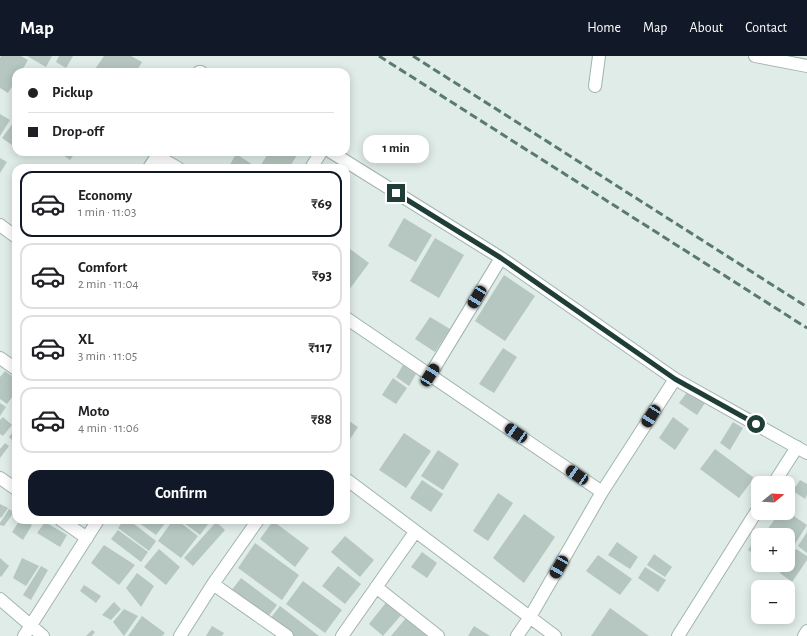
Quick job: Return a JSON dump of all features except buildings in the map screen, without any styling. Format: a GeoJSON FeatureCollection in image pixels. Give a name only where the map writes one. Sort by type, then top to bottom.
{"type":"FeatureCollection","features":[{"type":"Feature","properties":{"kind":"street"},"geometry":{"type":"LineString","coordinates":[[595,86],[599,56]]}},
{"type":"Feature","properties":{"kind":"street"},"geometry":{"type":"LineString","coordinates":[[755,56],[807,66]]}},
{"type":"Feature","properties":{"kind":"street"},"geometry":{"type":"LineString","coordinates":[[161,156],[172,164]]}},
{"type":"Feature","properties":{"kind":"street"},"geometry":{"type":"LineString","coordinates":[[337,156],[501,258],[675,379],[802,450],[780,476]]}},
{"type":"Feature","properties":{"kind":"street"},"geometry":{"type":"LineString","coordinates":[[0,225],[12,234]]}},
{"type":"Feature","properties":{"kind":"street"},"geometry":{"type":"LineString","coordinates":[[430,375],[501,258]]}},
{"type":"Feature","properties":{"kind":"street"},"geometry":{"type":"LineString","coordinates":[[350,321],[602,492]]}},
{"type":"Feature","properties":{"kind":"street"},"geometry":{"type":"LineString","coordinates":[[0,358],[12,366]]}},
{"type":"Feature","properties":{"kind":"street"},"geometry":{"type":"LineString","coordinates":[[517,636],[530,617],[602,492],[675,379]]}},
{"type":"Feature","properties":{"kind":"street"},"geometry":{"type":"LineString","coordinates":[[0,478],[12,486]]}},
{"type":"Feature","properties":{"kind":"street"},"geometry":{"type":"LineString","coordinates":[[350,482],[555,636]]}},
{"type":"Feature","properties":{"kind":"street"},"geometry":{"type":"LineString","coordinates":[[678,636],[751,520]]}},
{"type":"Feature","properties":{"kind":"street"},"geometry":{"type":"LineString","coordinates":[[67,524],[87,538]]}},
{"type":"Feature","properties":{"kind":"street"},"geometry":{"type":"LineString","coordinates":[[27,631],[96,524]]}},
{"type":"Feature","properties":{"kind":"street"},"geometry":{"type":"LineString","coordinates":[[180,636],[213,584],[255,524]]}},
{"type":"Feature","properties":{"kind":"street"},"geometry":{"type":"LineString","coordinates":[[342,636],[415,532]]}},
{"type":"Feature","properties":{"kind":"street"},"geometry":{"type":"LineString","coordinates":[[213,584],[287,636]]}},
{"type":"Feature","properties":{"kind":"street"},"geometry":{"type":"LineString","coordinates":[[376,587],[438,636]]}},
{"type":"Feature","properties":{"kind":"street"},"geometry":{"type":"LineString","coordinates":[[0,599],[27,631],[43,636]]}},
{"type":"Feature","properties":{"kind":"street"},"geometry":{"type":"LineString","coordinates":[[804,636],[807,631]]}},
{"type":"Feature","properties":{"kind":"railway"},"geometry":{"type":"LineString","coordinates":[[379,56],[807,328]]}},
{"type":"Feature","properties":{"kind":"railway"},"geometry":{"type":"LineString","coordinates":[[413,56],[807,307]]}},
{"type":"Feature","properties":{"kind":"route"},"geometry":{"type":"LineString","coordinates":[[396,193],[501,258],[675,379],[756,424]]}}]}
